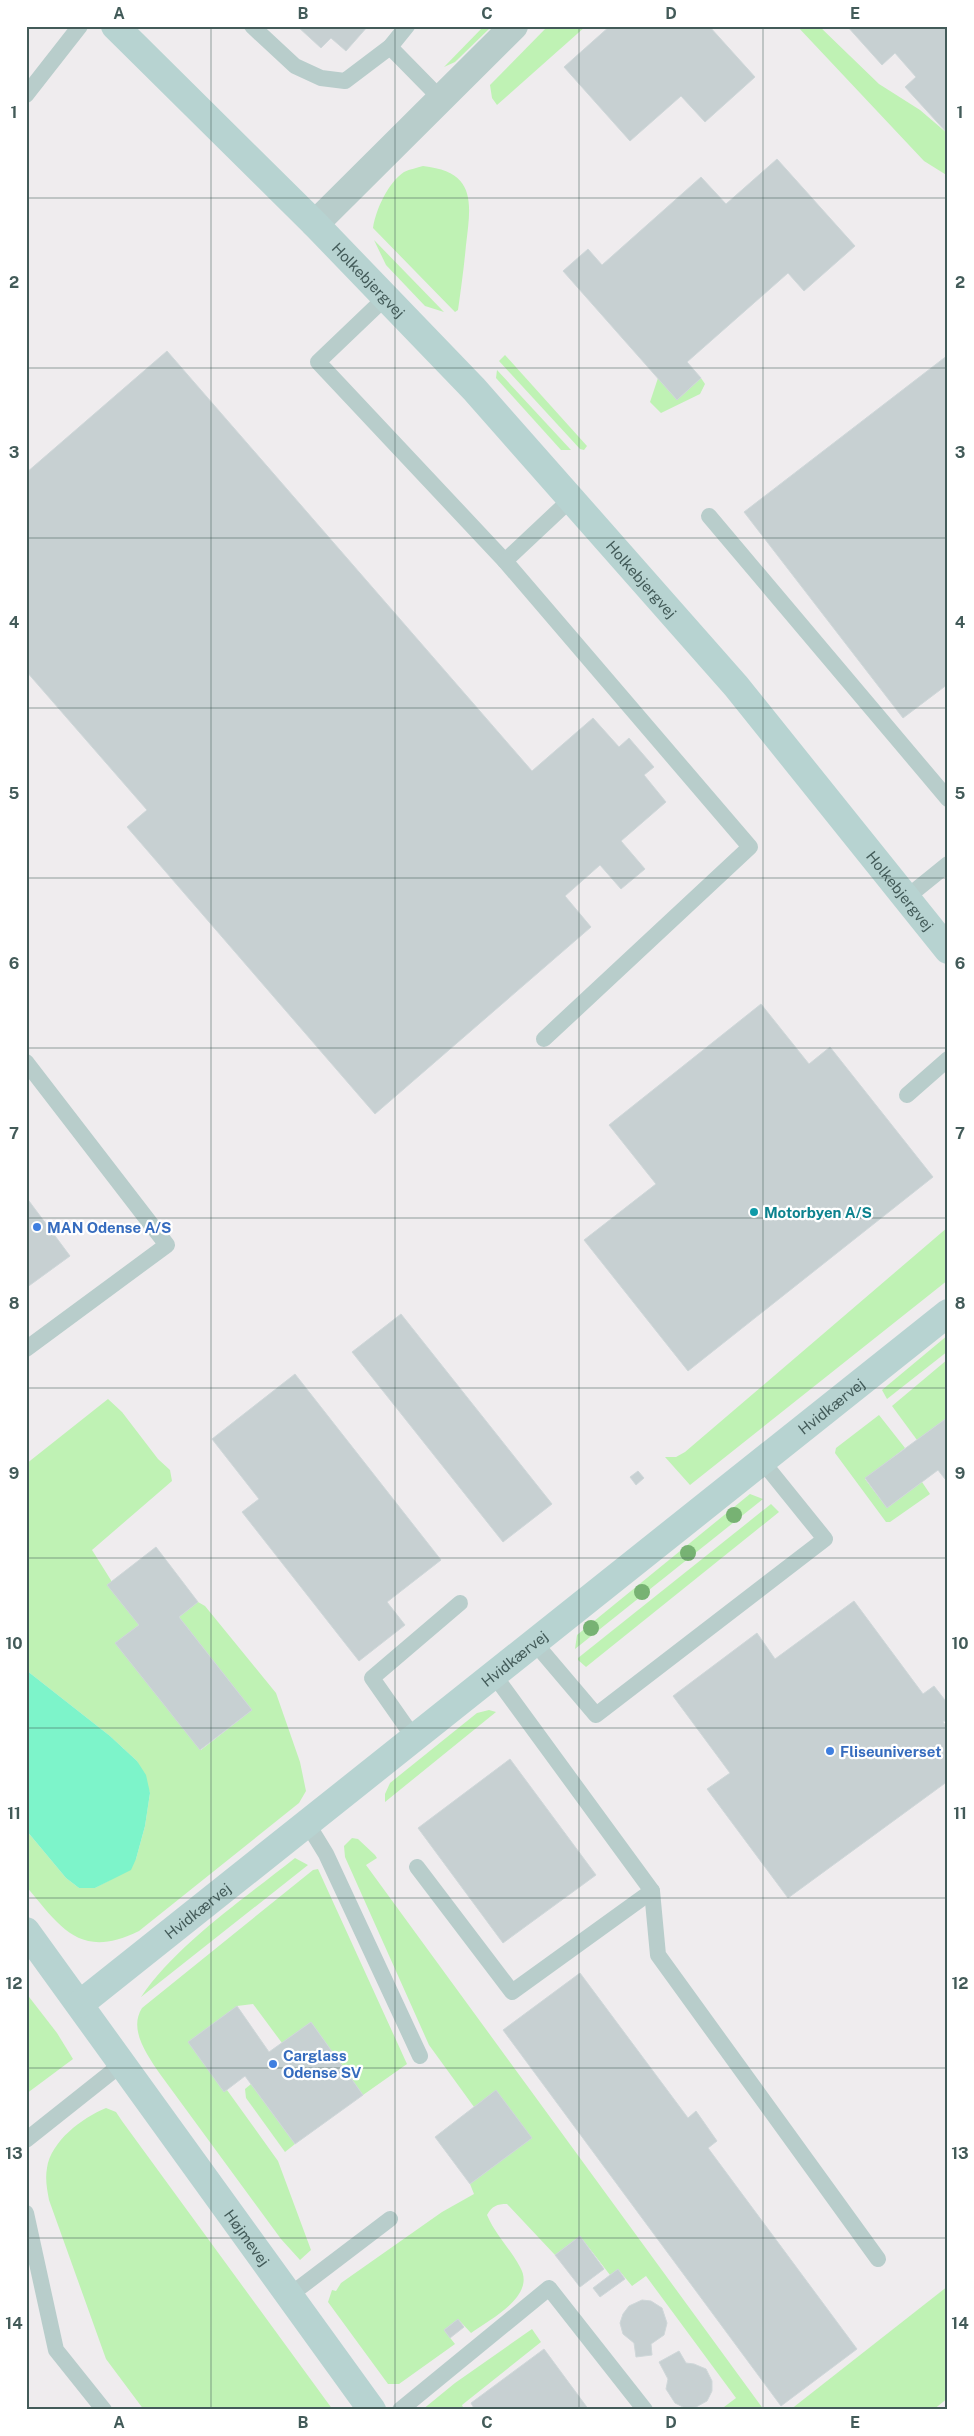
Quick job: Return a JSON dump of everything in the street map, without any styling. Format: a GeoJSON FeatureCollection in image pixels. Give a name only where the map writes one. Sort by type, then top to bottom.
{"type":"FeatureCollection","features":[{"type":"Feature","properties":{"kind":"street","name":"Holkebjergvej"},"geometry":{"type":"LineString","coordinates":[[115,26],[315,224],[474,389],[736,686],[948,950]]}},
{"type":"Feature","properties":{"kind":"street"},"geometry":{"type":"LineString","coordinates":[[315,224],[514,26]]}},
{"type":"Feature","properties":{"kind":"street","name":"Hvidkærvej"},"geometry":{"type":"LineString","coordinates":[[80,2004],[948,1313]]}},
{"type":"Feature","properties":{"kind":"street","name":"Højmevej"},"geometry":{"type":"LineString","coordinates":[[26,1930],[372,2410]]}},
{"type":"Feature","properties":{"kind":"lane"},"geometry":{"type":"LineString","coordinates":[[26,95],[80,26]]}},
{"type":"Feature","properties":{"kind":"lane"},"geometry":{"type":"LineString","coordinates":[[252,26],[296,66],[321,78],[345,80],[390,47],[407,26]]}},
{"type":"Feature","properties":{"kind":"lane"},"geometry":{"type":"LineString","coordinates":[[390,47],[441,99]]}},
{"type":"Feature","properties":{"kind":"lane"},"geometry":{"type":"LineString","coordinates":[[385,298],[318,362],[505,561],[750,847],[544,1039]]}},
{"type":"Feature","properties":{"kind":"lane"},"geometry":{"type":"LineString","coordinates":[[505,561],[571,499]]}},
{"type":"Feature","properties":{"kind":"lane"},"geometry":{"type":"LineString","coordinates":[[709,516],[947,796]]}},
{"type":"Feature","properties":{"kind":"lane"},"geometry":{"type":"LineString","coordinates":[[906,898],[948,864]]}},
{"type":"Feature","properties":{"kind":"lane"},"geometry":{"type":"LineString","coordinates":[[907,1095],[948,1059]]}},
{"type":"Feature","properties":{"kind":"lane"},"geometry":{"type":"LineString","coordinates":[[26,1062],[166,1245],[26,1349]]}},
{"type":"Feature","properties":{"kind":"lane"},"geometry":{"type":"LineString","coordinates":[[534,1642],[596,1715],[824,1539],[762,1461]]}},
{"type":"Feature","properties":{"kind":"lane"},"geometry":{"type":"LineString","coordinates":[[414,1738],[372,1678],[460,1603]]}},
{"type":"Feature","properties":{"kind":"lane"},"geometry":{"type":"LineString","coordinates":[[494,1675],[652,1891],[658,1955],[878,2259]]}},
{"type":"Feature","properties":{"kind":"lane"},"geometry":{"type":"LineString","coordinates":[[307,1823],[326,1854],[420,2056]]}},
{"type":"Feature","properties":{"kind":"lane"},"geometry":{"type":"LineString","coordinates":[[417,1867],[512,1992],[652,1891]]}},
{"type":"Feature","properties":{"kind":"lane"},"geometry":{"type":"LineString","coordinates":[[26,2140],[123,2063]]}},
{"type":"Feature","properties":{"kind":"lane"},"geometry":{"type":"LineString","coordinates":[[26,2214],[56,2350],[104,2410]]}},
{"type":"Feature","properties":{"kind":"lane"},"geometry":{"type":"LineString","coordinates":[[290,2295],[390,2219]]}},
{"type":"Feature","properties":{"kind":"lane"},"geometry":{"type":"LineString","coordinates":[[400,2410],[549,2288],[645,2410]]}},
{"type":"Feature","properties":{"kind":"shaded area"},"geometry":{"type":"Polygon","coordinates":[[[484,26],[492,26],[455,62],[444,67],[484,26]]]}},
{"type":"Feature","properties":{"kind":"shaded area"},"geometry":{"type":"Polygon","coordinates":[[[548,26],[586,26],[497,105],[492,98],[490,85],[548,26]]]}},
{"type":"Feature","properties":{"kind":"shaded area"},"geometry":{"type":"Polygon","coordinates":[[[797,26],[819,26],[879,84],[920,110],[948,134],[948,176],[924,161],[797,26]]]}},
{"type":"Feature","properties":{"kind":"shaded area"},"geometry":{"type":"Polygon","coordinates":[[[423,166],[441,169],[453,175],[462,183],[467,192],[469,203],[468,230],[458,310],[455,312],[373,228],[380,205],[393,183],[404,172],[423,166]]]}},
{"type":"Feature","properties":{"kind":"shaded area"},"geometry":{"type":"Polygon","coordinates":[[[374,240],[444,312],[425,306],[386,265],[374,240]]]}},
{"type":"Feature","properties":{"kind":"shaded area"},"geometry":{"type":"Polygon","coordinates":[[[505,355],[587,446],[584,450],[580,449],[499,361],[505,355]]]}},
{"type":"Feature","properties":{"kind":"shaded area"},"geometry":{"type":"Polygon","coordinates":[[[497,370],[571,450],[561,450],[496,378],[497,370]]]}},
{"type":"Feature","properties":{"kind":"shaded area"},"geometry":{"type":"Polygon","coordinates":[[[658,378],[677,400],[701,378],[705,384],[700,394],[661,413],[650,402],[658,378]]]}},
{"type":"Feature","properties":{"kind":"shaded area"},"geometry":{"type":"Polygon","coordinates":[[[948,1227],[948,1280],[690,1485],[665,1457],[676,1457],[685,1452],[948,1227]]]}},
{"type":"Feature","properties":{"kind":"shaded area"},"geometry":{"type":"Polygon","coordinates":[[[948,1335],[948,1351],[887,1399],[882,1390],[948,1335]]]}},
{"type":"Feature","properties":{"kind":"shaded area"},"geometry":{"type":"Polygon","coordinates":[[[948,1359],[948,1417],[917,1440],[892,1406],[948,1359]]]}},
{"type":"Feature","properties":{"kind":"shaded area"},"geometry":{"type":"Polygon","coordinates":[[[108,1399],[122,1412],[158,1459],[170,1470],[172,1481],[92,1550],[139,1625],[116,1643],[201,1750],[252,1710],[179,1617],[198,1602],[205,1606],[276,1693],[300,1762],[306,1791],[299,1803],[139,1931],[119,1939],[101,1942],[87,1941],[74,1935],[50,1915],[26,1886],[26,1830],[66,1878],[79,1888],[95,1888],[110,1880],[136,1859],[145,1826],[150,1793],[137,1761],[110,1736],[26,1670],[26,1464],[108,1399]]]}},
{"type":"Feature","properties":{"kind":"shaded area"},"geometry":{"type":"Polygon","coordinates":[[[879,1415],[905,1448],[865,1479],[887,1508],[922,1482],[930,1494],[890,1522],[886,1522],[835,1453],[836,1448],[879,1415]]]}},
{"type":"Feature","properties":{"kind":"shaded area"},"geometry":{"type":"Polygon","coordinates":[[[750,1494],[763,1499],[575,1649],[577,1635],[750,1494]]]}},
{"type":"Feature","properties":{"kind":"shaded area"},"geometry":{"type":"Polygon","coordinates":[[[771,1504],[779,1512],[586,1667],[578,1660],[578,1658],[771,1504]]]}},
{"type":"Feature","properties":{"kind":"shaded area"},"geometry":{"type":"Polygon","coordinates":[[[26,1670],[110,1736],[137,1761],[146,1775],[150,1793],[145,1826],[136,1859],[131,1870],[95,1888],[79,1888],[66,1878],[26,1830],[26,1670]]]}},
{"type":"Feature","properties":{"kind":"shaded area"},"geometry":{"type":"Polygon","coordinates":[[[489,1710],[496,1712],[385,1802],[385,1794],[390,1783],[477,1713],[489,1710]]]}},
{"type":"Feature","properties":{"kind":"shaded area"},"geometry":{"type":"Polygon","coordinates":[[[352,1838],[358,1839],[375,1855],[377,1858],[366,1865],[764,2410],[720,2410],[736,2398],[646,2276],[632,2286],[618,2269],[610,2275],[580,2236],[555,2255],[507,2204],[495,2206],[487,2215],[520,2267],[524,2278],[522,2288],[517,2297],[499,2314],[471,2333],[458,2319],[444,2330],[455,2344],[399,2384],[388,2384],[328,2302],[332,2290],[336,2291],[341,2283],[442,2212],[474,2194],[470,2184],[531,2138],[496,2091],[474,2107],[429,2045],[345,1857],[344,1846],[352,1838]]]}},
{"type":"Feature","properties":{"kind":"shaded area"},"geometry":{"type":"Polygon","coordinates":[[[295,1858],[308,1865],[141,1997],[156,1977],[192,1940],[295,1858]]]}},
{"type":"Feature","properties":{"kind":"shaded area"},"geometry":{"type":"Polygon","coordinates":[[[318,1869],[407,2064],[363,2095],[311,2022],[282,2043],[253,2004],[237,2006],[225,2091],[227,2090],[278,2161],[311,2250],[300,2260],[281,2239],[160,2074],[145,2051],[138,2034],[137,2025],[138,2016],[142,2008],[313,1870],[318,1869]]]}},
{"type":"Feature","properties":{"kind":"shaded area"},"geometry":{"type":"Polygon","coordinates":[[[26,1993],[57,2033],[73,2059],[26,2094],[26,1993]]]}},
{"type":"Feature","properties":{"kind":"shaded area"},"geometry":{"type":"Polygon","coordinates":[[[251,2084],[295,2144],[285,2152],[246,2098],[245,2089],[251,2084]]]}},
{"type":"Feature","properties":{"kind":"shaded area"},"geometry":{"type":"Polygon","coordinates":[[[106,2108],[116,2112],[333,2410],[144,2410],[106,2359],[49,2200],[47,2188],[47,2168],[50,2158],[61,2140],[78,2124],[106,2108]]]}},
{"type":"Feature","properties":{"kind":"shaded area"},"geometry":{"type":"Polygon","coordinates":[[[948,2286],[948,2398],[933,2410],[790,2410],[948,2286]]]}},
{"type":"Feature","properties":{"kind":"shaded area"},"geometry":{"type":"Polygon","coordinates":[[[532,2329],[541,2342],[462,2405],[464,2410],[422,2410],[455,2383],[532,2329]]]}},
{"type":"Feature","properties":{"kind":"building"},"geometry":{"type":"Polygon","coordinates":[[[297,26],[368,26],[346,51],[331,38],[321,48],[297,26]]]}},
{"type":"Feature","properties":{"kind":"building"},"geometry":{"type":"Polygon","coordinates":[[[610,26],[709,26],[755,77],[705,122],[681,96],[630,141],[564,67],[610,26]]]}},
{"type":"Feature","properties":{"kind":"building"},"geometry":{"type":"Polygon","coordinates":[[[847,26],[948,26],[948,134],[905,87],[916,77],[895,53],[882,65],[847,26]]]}},
{"type":"Feature","properties":{"kind":"building"},"geometry":{"type":"Polygon","coordinates":[[[777,159],[855,246],[804,291],[788,273],[687,362],[701,378],[677,400],[563,271],[588,249],[602,265],[701,177],[726,204],[777,159]]]}},
{"type":"Feature","properties":{"kind":"building"},"geometry":{"type":"Polygon","coordinates":[[[167,351],[532,771],[593,718],[619,747],[629,738],[654,767],[644,775],[666,802],[621,841],[645,869],[621,889],[600,865],[565,896],[591,927],[375,1114],[127,827],[147,810],[26,671],[26,473],[167,351]]]}},
{"type":"Feature","properties":{"kind":"building"},"geometry":{"type":"Polygon","coordinates":[[[948,355],[948,684],[903,718],[744,512],[948,355]]]}},
{"type":"Feature","properties":{"kind":"building","name":"Motorbyen A/S"},"geometry":{"type":"Polygon","coordinates":[[[761,1004],[809,1064],[830,1047],[933,1177],[688,1371],[584,1240],[656,1184],[609,1125],[761,1004]]]}},
{"type":"Feature","properties":{"kind":"building","name":"MAN Odense A/S"},"geometry":{"type":"Polygon","coordinates":[[[26,1197],[70,1256],[26,1288],[26,1197]]]}},
{"type":"Feature","properties":{"kind":"building"},"geometry":{"type":"Polygon","coordinates":[[[401,1314],[552,1504],[503,1542],[352,1352],[401,1314]]]}},
{"type":"Feature","properties":{"kind":"building"},"geometry":{"type":"Polygon","coordinates":[[[295,1374],[441,1560],[387,1602],[405,1625],[359,1661],[242,1512],[259,1499],[212,1439],[295,1374]]]}},
{"type":"Feature","properties":{"kind":"building"},"geometry":{"type":"Polygon","coordinates":[[[948,1417],[948,1477],[945,1479],[938,1470],[887,1508],[865,1478],[948,1417]]]}},
{"type":"Feature","properties":{"kind":"building"},"geometry":{"type":"Polygon","coordinates":[[[638,1471],[644,1478],[636,1485],[630,1477],[638,1471]]]}},
{"type":"Feature","properties":{"kind":"building"},"geometry":{"type":"Polygon","coordinates":[[[156,1547],[198,1602],[179,1617],[252,1710],[200,1750],[115,1643],[139,1625],[107,1585],[156,1547]]]}},
{"type":"Feature","properties":{"kind":"building","name":"Fliseuniverset"},"geometry":{"type":"Polygon","coordinates":[[[854,1601],[923,1694],[934,1686],[948,1704],[948,1719],[943,1722],[948,1728],[948,1781],[788,1898],[707,1789],[730,1773],[673,1696],[757,1633],[775,1659],[854,1601]]]}},
{"type":"Feature","properties":{"kind":"building"},"geometry":{"type":"Polygon","coordinates":[[[510,1759],[596,1875],[503,1943],[418,1828],[510,1759]]]}},
{"type":"Feature","properties":{"kind":"building"},"geometry":{"type":"Polygon","coordinates":[[[580,1973],[688,2118],[696,2111],[717,2141],[708,2148],[857,2349],[781,2406],[503,2030],[580,1973]]]}},
{"type":"Feature","properties":{"kind":"building","name":"Carglass Odense SV"},"geometry":{"type":"Polygon","coordinates":[[[237,2006],[269,2052],[311,2022],[363,2095],[295,2144],[245,2076],[224,2092],[188,2042],[237,2006]]]}},
{"type":"Feature","properties":{"kind":"building"},"geometry":{"type":"Polygon","coordinates":[[[496,2090],[532,2138],[470,2184],[435,2137],[496,2090]]]}},
{"type":"Feature","properties":{"kind":"building"},"geometry":{"type":"Polygon","coordinates":[[[580,2236],[604,2269],[580,2287],[555,2255],[580,2236]]]}},
{"type":"Feature","properties":{"kind":"building"},"geometry":{"type":"Polygon","coordinates":[[[618,2269],[625,2279],[600,2297],[593,2288],[618,2269]]]}},
{"type":"Feature","properties":{"kind":"building"},"geometry":{"type":"Polygon","coordinates":[[[642,2300],[651,2301],[662,2308],[667,2323],[664,2335],[651,2344],[652,2355],[636,2357],[634,2343],[623,2334],[620,2323],[623,2314],[629,2306],[642,2300]]]}},
{"type":"Feature","properties":{"kind":"building"},"geometry":{"type":"Polygon","coordinates":[[[458,2319],[464,2327],[450,2338],[444,2330],[458,2319]]]}},
{"type":"Feature","properties":{"kind":"building"},"geometry":{"type":"Polygon","coordinates":[[[544,2349],[589,2410],[475,2410],[471,2403],[544,2349]]]}},
{"type":"Feature","properties":{"kind":"building"},"geometry":{"type":"Polygon","coordinates":[[[679,2351],[686,2363],[706,2369],[712,2381],[712,2391],[707,2401],[696,2407],[685,2408],[675,2403],[666,2389],[668,2379],[659,2362],[679,2351]]]}},
{"type":"Feature","properties":{"kind":"place","name":"Motorbyen A/S"},"geometry":{"type":"Point","coordinates":[754,1212]}},
{"type":"Feature","properties":{"kind":"place","name":"MAN Odense A/S"},"geometry":{"type":"Point","coordinates":[37,1227]}},
{"type":"Feature","properties":{"kind":"place","name":"Fliseuniverset"},"geometry":{"type":"Point","coordinates":[830,1751]}},
{"type":"Feature","properties":{"kind":"place","name":"Carglass Odense SV"},"geometry":{"type":"Point","coordinates":[273,2064]}}]}
